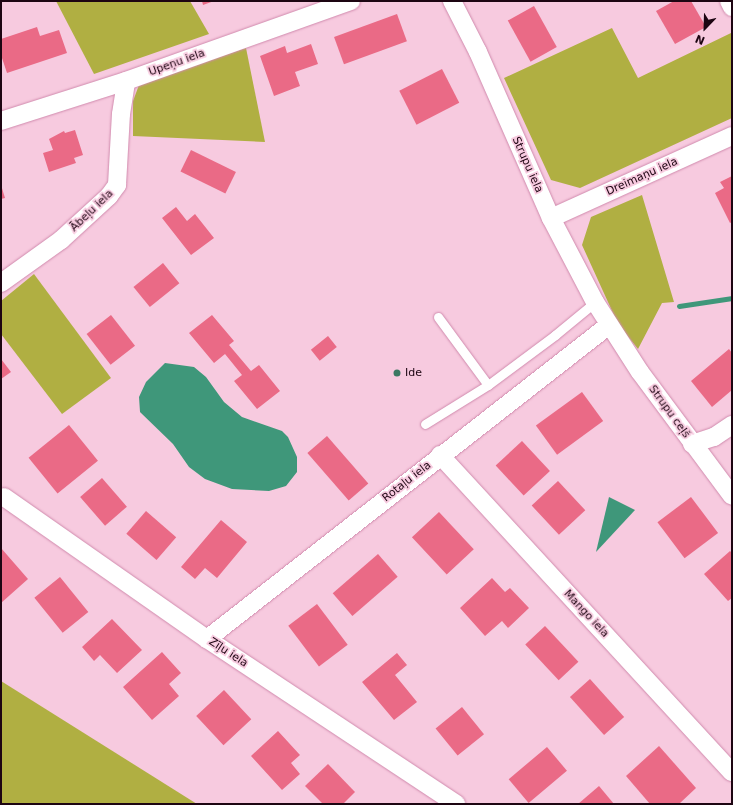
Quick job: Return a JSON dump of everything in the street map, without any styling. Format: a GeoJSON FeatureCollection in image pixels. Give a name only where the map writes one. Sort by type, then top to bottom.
{"type":"FeatureCollection","features":[{"type":"Feature","properties":{"kind":"street","name":"Upeņu iela"},"geometry":{"type":"LineString","coordinates":[[1,121],[126,81],[351,1]]}},
{"type":"Feature","properties":{"kind":"street","name":"Strupu iela"},"geometry":{"type":"LineString","coordinates":[[452,1],[478,52],[551,218],[595,302],[609,325]]}},
{"type":"Feature","properties":{"kind":"street"},"geometry":{"type":"LineString","coordinates":[[729,1],[732,7]]}},
{"type":"Feature","properties":{"kind":"street","name":"Ābeļu iela"},"geometry":{"type":"LineString","coordinates":[[1,283],[61,240],[109,196],[118,185],[121,114],[126,81]]}},
{"type":"Feature","properties":{"kind":"street","name":"Dreimaņu iela"},"geometry":{"type":"LineString","coordinates":[[551,218],[732,136]]}},
{"type":"Feature","properties":{"kind":"street","name":"Strupu ceļš"},"geometry":{"type":"LineString","coordinates":[[609,325],[692,444],[732,496]]}},
{"type":"Feature","properties":{"kind":"street","name":"Rotaļu iela"},"geometry":{"type":"LineString","coordinates":[[207,639],[609,325]]}},
{"type":"Feature","properties":{"kind":"street"},"geometry":{"type":"LineString","coordinates":[[692,444],[714,437],[732,425]]}},
{"type":"Feature","properties":{"kind":"street","name":"Mango iela"},"geometry":{"type":"LineString","coordinates":[[440,456],[732,772]]}},
{"type":"Feature","properties":{"kind":"street","name":"Zīļu iela"},"geometry":{"type":"LineString","coordinates":[[4,497],[207,639],[456,804]]}},
{"type":"Feature","properties":{"kind":"lane"},"geometry":{"type":"LineString","coordinates":[[425,424],[488,385],[555,335],[595,302]]}},
{"type":"Feature","properties":{"kind":"lane"},"geometry":{"type":"LineString","coordinates":[[438,318],[488,385]]}},
{"type":"Feature","properties":{"kind":"shaded area"},"geometry":{"type":"Polygon","coordinates":[[[56,1],[190,1],[209,34],[94,74],[56,1]]]}},
{"type":"Feature","properties":{"kind":"shaded area"},"geometry":{"type":"Polygon","coordinates":[[[612,28],[638,78],[731,33],[732,118],[580,188],[551,180],[504,78],[612,28]]]}},
{"type":"Feature","properties":{"kind":"shaded area"},"geometry":{"type":"Polygon","coordinates":[[[246,48],[265,142],[133,136],[133,101],[139,85],[149,78],[246,48]]]}},
{"type":"Feature","properties":{"kind":"shaded area"},"geometry":{"type":"Polygon","coordinates":[[[642,195],[674,302],[662,303],[638,349],[618,324],[582,245],[591,217],[642,195]]]}},
{"type":"Feature","properties":{"kind":"shaded area"},"geometry":{"type":"Polygon","coordinates":[[[34,274],[111,378],[62,414],[1,334],[1,301],[34,274]]]}},
{"type":"Feature","properties":{"kind":"shaded area"},"geometry":{"type":"Polygon","coordinates":[[[165,363],[194,367],[206,377],[224,402],[242,417],[282,431],[288,437],[297,457],[297,472],[286,486],[269,491],[232,489],[205,479],[189,467],[173,444],[140,412],[139,397],[146,382],[165,363]]]}},
{"type":"Feature","properties":{"kind":"shaded area"},"geometry":{"type":"Polygon","coordinates":[[[609,497],[635,510],[596,552],[609,497]]]}},
{"type":"Feature","properties":{"kind":"shaded area"},"geometry":{"type":"Polygon","coordinates":[[[1,681],[197,804],[1,804],[1,681]]]}},
{"type":"Feature","properties":{"kind":"building"},"geometry":{"type":"Polygon","coordinates":[[[202,1],[214,1],[203,5],[202,1]]]}},
{"type":"Feature","properties":{"kind":"building"},"geometry":{"type":"Polygon","coordinates":[[[674,1],[691,1],[706,27],[675,44],[656,11],[674,1]]]}},
{"type":"Feature","properties":{"kind":"building"},"geometry":{"type":"Polygon","coordinates":[[[534,6],[557,47],[531,62],[508,21],[534,6]]]}},
{"type":"Feature","properties":{"kind":"building"},"geometry":{"type":"Polygon","coordinates":[[[397,14],[407,41],[344,64],[334,37],[397,14]]]}},
{"type":"Feature","properties":{"kind":"building"},"geometry":{"type":"Polygon","coordinates":[[[37,27],[40,36],[59,30],[67,53],[7,73],[1,55],[1,39],[37,27]]]}},
{"type":"Feature","properties":{"kind":"building"},"geometry":{"type":"Polygon","coordinates":[[[311,44],[318,64],[295,72],[300,86],[274,96],[260,56],[285,46],[287,53],[311,44]]]}},
{"type":"Feature","properties":{"kind":"building"},"geometry":{"type":"Polygon","coordinates":[[[442,69],[459,103],[416,125],[399,91],[442,69]]]}},
{"type":"Feature","properties":{"kind":"building"},"geometry":{"type":"Polygon","coordinates":[[[75,130],[83,155],[74,158],[76,163],[49,172],[43,153],[53,150],[49,139],[64,131],[65,133],[75,130]]]}},
{"type":"Feature","properties":{"kind":"building"},"geometry":{"type":"Polygon","coordinates":[[[191,150],[236,172],[225,193],[180,172],[191,150]]]}},
{"type":"Feature","properties":{"kind":"building"},"geometry":{"type":"Polygon","coordinates":[[[732,176],[732,222],[730,223],[715,193],[724,188],[720,182],[732,176]]]}},
{"type":"Feature","properties":{"kind":"building"},"geometry":{"type":"Polygon","coordinates":[[[1,185],[5,198],[1,199],[1,185]]]}},
{"type":"Feature","properties":{"kind":"building"},"geometry":{"type":"Polygon","coordinates":[[[176,207],[187,221],[195,214],[214,238],[191,255],[162,218],[176,207]]]}},
{"type":"Feature","properties":{"kind":"building"},"geometry":{"type":"Polygon","coordinates":[[[163,263],[179,283],[150,307],[133,287],[163,263]]]}},
{"type":"Feature","properties":{"kind":"building"},"geometry":{"type":"Polygon","coordinates":[[[111,315],[135,346],[111,365],[87,334],[111,315]]]}},
{"type":"Feature","properties":{"kind":"building"},"geometry":{"type":"Polygon","coordinates":[[[212,315],[234,341],[229,345],[251,371],[259,365],[280,391],[257,409],[234,381],[242,375],[225,354],[214,363],[189,333],[212,315]]]}},
{"type":"Feature","properties":{"kind":"building"},"geometry":{"type":"Polygon","coordinates":[[[328,336],[337,347],[320,361],[311,350],[328,336]]]}},
{"type":"Feature","properties":{"kind":"building"},"geometry":{"type":"Polygon","coordinates":[[[729,349],[732,353],[732,390],[712,407],[691,381],[729,349]]]}},
{"type":"Feature","properties":{"kind":"building"},"geometry":{"type":"Polygon","coordinates":[[[1,359],[11,372],[1,379],[1,359]]]}},
{"type":"Feature","properties":{"kind":"building"},"geometry":{"type":"Polygon","coordinates":[[[582,392],[603,421],[557,455],[536,426],[582,392]]]}},
{"type":"Feature","properties":{"kind":"building"},"geometry":{"type":"Polygon","coordinates":[[[69,425],[98,461],[58,493],[29,458],[69,425]]]}},
{"type":"Feature","properties":{"kind":"building"},"geometry":{"type":"Polygon","coordinates":[[[327,436],[368,484],[349,501],[307,453],[327,436]]]}},
{"type":"Feature","properties":{"kind":"building"},"geometry":{"type":"Polygon","coordinates":[[[522,441],[550,471],[524,496],[496,466],[522,441]]]}},
{"type":"Feature","properties":{"kind":"building"},"geometry":{"type":"Polygon","coordinates":[[[102,478],[127,507],[105,526],[80,497],[102,478]]]}},
{"type":"Feature","properties":{"kind":"building"},"geometry":{"type":"Polygon","coordinates":[[[558,481],[585,510],[559,535],[532,506],[558,481]]]}},
{"type":"Feature","properties":{"kind":"building"},"geometry":{"type":"Polygon","coordinates":[[[691,497],[718,533],[685,558],[657,522],[691,497]]]}},
{"type":"Feature","properties":{"kind":"building"},"geometry":{"type":"Polygon","coordinates":[[[146,511],[176,537],[157,560],[126,534],[146,511]]]}},
{"type":"Feature","properties":{"kind":"building"},"geometry":{"type":"Polygon","coordinates":[[[439,512],[474,549],[447,575],[412,537],[439,512]]]}},
{"type":"Feature","properties":{"kind":"building"},"geometry":{"type":"Polygon","coordinates":[[[221,520],[247,542],[217,578],[205,568],[195,579],[181,567],[221,520]]]}},
{"type":"Feature","properties":{"kind":"building"},"geometry":{"type":"Polygon","coordinates":[[[1,548],[28,579],[1,603],[1,548]]]}},
{"type":"Feature","properties":{"kind":"building"},"geometry":{"type":"Polygon","coordinates":[[[730,551],[732,553],[732,598],[728,601],[704,574],[730,551]]]}},
{"type":"Feature","properties":{"kind":"building"},"geometry":{"type":"Polygon","coordinates":[[[378,554],[398,577],[352,616],[333,593],[378,554]]]}},
{"type":"Feature","properties":{"kind":"building"},"geometry":{"type":"Polygon","coordinates":[[[60,577],[88,612],[63,633],[34,598],[60,577]]]}},
{"type":"Feature","properties":{"kind":"building"},"geometry":{"type":"Polygon","coordinates":[[[492,578],[505,592],[510,588],[529,608],[508,628],[502,621],[485,636],[460,608],[492,578]]]}},
{"type":"Feature","properties":{"kind":"building"},"geometry":{"type":"Polygon","coordinates":[[[317,604],[348,645],[319,666],[288,626],[317,604]]]}},
{"type":"Feature","properties":{"kind":"building"},"geometry":{"type":"Polygon","coordinates":[[[112,619],[142,650],[117,673],[100,655],[94,661],[82,647],[112,619]]]}},
{"type":"Feature","properties":{"kind":"building"},"geometry":{"type":"Polygon","coordinates":[[[545,626],[578,662],[559,680],[525,644],[545,626]]]}},
{"type":"Feature","properties":{"kind":"building"},"geometry":{"type":"Polygon","coordinates":[[[162,652],[181,673],[169,684],[179,696],[152,720],[123,687],[162,652]]]}},
{"type":"Feature","properties":{"kind":"building"},"geometry":{"type":"Polygon","coordinates":[[[397,653],[407,665],[395,675],[417,702],[394,720],[362,682],[397,653]]]}},
{"type":"Feature","properties":{"kind":"building"},"geometry":{"type":"Polygon","coordinates":[[[590,679],[624,717],[604,735],[570,697],[590,679]]]}},
{"type":"Feature","properties":{"kind":"building"},"geometry":{"type":"Polygon","coordinates":[[[224,690],[251,719],[223,745],[196,716],[224,690]]]}},
{"type":"Feature","properties":{"kind":"building"},"geometry":{"type":"Polygon","coordinates":[[[462,707],[484,734],[458,756],[436,728],[462,707]]]}},
{"type":"Feature","properties":{"kind":"building"},"geometry":{"type":"Polygon","coordinates":[[[278,731],[300,755],[291,763],[300,774],[282,790],[251,756],[278,731]]]}},
{"type":"Feature","properties":{"kind":"building"},"geometry":{"type":"Polygon","coordinates":[[[659,746],[696,788],[679,804],[650,804],[626,776],[659,746]]]}},
{"type":"Feature","properties":{"kind":"building"},"geometry":{"type":"Polygon","coordinates":[[[547,747],[567,771],[529,803],[509,779],[547,747]]]}},
{"type":"Feature","properties":{"kind":"building"},"geometry":{"type":"Polygon","coordinates":[[[328,764],[355,792],[343,804],[323,804],[305,786],[328,764]]]}},
{"type":"Feature","properties":{"kind":"building"},"geometry":{"type":"Polygon","coordinates":[[[599,786],[614,804],[578,804],[599,786]]]}},
{"type":"Feature","properties":{"kind":"waterway"},"geometry":{"type":"LineString","coordinates":[[679,306],[732,298]]}},
{"type":"Feature","properties":{"kind":"place","name":"Ide"},"geometry":{"type":"Point","coordinates":[397,373]}}]}
